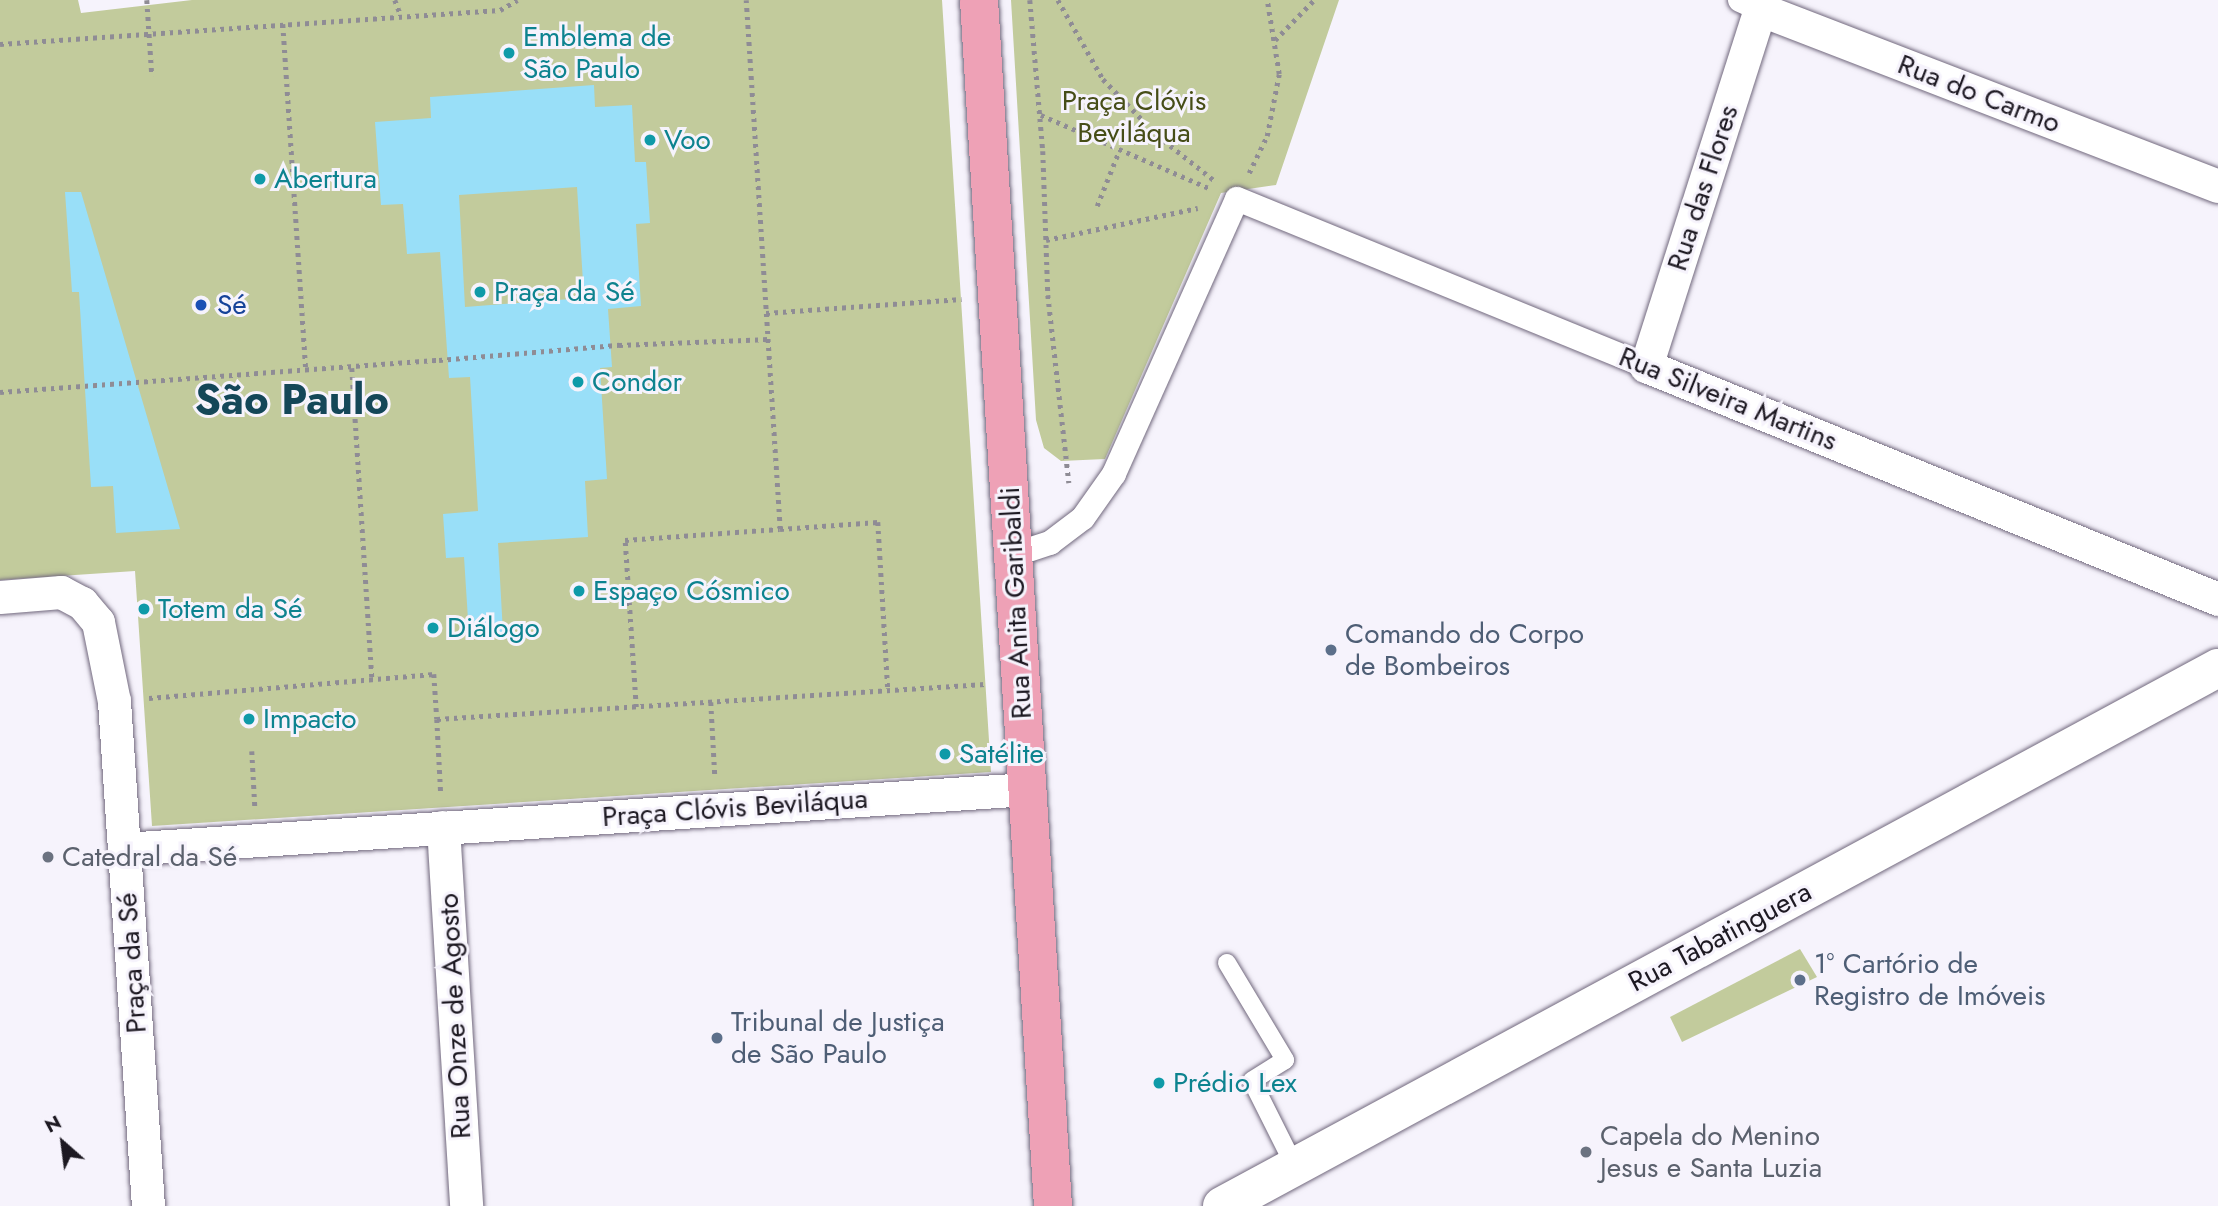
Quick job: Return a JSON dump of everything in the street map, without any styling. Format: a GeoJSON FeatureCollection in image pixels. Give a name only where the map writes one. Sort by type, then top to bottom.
{"type":"FeatureCollection","features":[{"type":"Feature","properties":{"kind":"main road","name":"Rua Anita Garibaldi"},"geometry":{"type":"LineString","coordinates":[[979,0],[1053,1206]]}},
{"type":"Feature","properties":{"kind":"main road","name":"Rua Tabatinguera"},"geometry":{"type":"LineString","coordinates":[[1222,1206],[2218,668]]}},
{"type":"Feature","properties":{"kind":"street","name":"Rua do Carmo"},"geometry":{"type":"LineString","coordinates":[[1750,5],[2218,186]]}},
{"type":"Feature","properties":{"kind":"street","name":"Rua das Flores"},"geometry":{"type":"LineString","coordinates":[[1646,366],[1750,5]]}},
{"type":"Feature","properties":{"kind":"street","name":"Rua Silveira Martins"},"geometry":{"type":"LineString","coordinates":[[1237,199],[2218,599]]}},
{"type":"Feature","properties":{"kind":"street"},"geometry":{"type":"LineString","coordinates":[[1013,555],[1050,543],[1074,525],[1114,474],[1237,199]]}},
{"type":"Feature","properties":{"kind":"street","name":"Praça da Sé"},"geometry":{"type":"LineString","coordinates":[[0,597],[61,592],[82,603],[98,622],[114,701],[148,1206]]}},
{"type":"Feature","properties":{"kind":"street","name":"Praça Clóvis Beviláqua"},"geometry":{"type":"LineString","coordinates":[[124,849],[257,838],[1027,789]]}},
{"type":"Feature","properties":{"kind":"street","name":"Rua Onze de Agosto"},"geometry":{"type":"LineString","coordinates":[[443,827],[466,1206]]}},
{"type":"Feature","properties":{"kind":"lane"},"geometry":{"type":"LineString","coordinates":[[1227,964],[1285,1060],[1252,1081],[1295,1167]]}},
{"type":"Feature","properties":{"kind":"path"},"geometry":{"type":"LineString","coordinates":[[147,0],[152,76]]}},
{"type":"Feature","properties":{"kind":"path"},"geometry":{"type":"LineString","coordinates":[[395,0],[401,16]]}},
{"type":"Feature","properties":{"kind":"path"},"geometry":{"type":"LineString","coordinates":[[0,44],[500,10],[517,0]]}},
{"type":"Feature","properties":{"kind":"path"},"geometry":{"type":"LineString","coordinates":[[746,0],[780,529]]}},
{"type":"Feature","properties":{"kind":"path"},"geometry":{"type":"LineString","coordinates":[[1030,0],[1040,115],[1048,295],[1074,525]]}},
{"type":"Feature","properties":{"kind":"path"},"geometry":{"type":"LineString","coordinates":[[1058,0],[1103,79],[1125,104],[1237,199]]}},
{"type":"Feature","properties":{"kind":"path"},"geometry":{"type":"LineString","coordinates":[[1237,199],[1267,136],[1279,74],[1267,0]]}},
{"type":"Feature","properties":{"kind":"path"},"geometry":{"type":"LineString","coordinates":[[1274,41],[1314,0]]}},
{"type":"Feature","properties":{"kind":"path"},"geometry":{"type":"LineString","coordinates":[[283,24],[306,371]]}},
{"type":"Feature","properties":{"kind":"path"},"geometry":{"type":"LineString","coordinates":[[1040,115],[1119,151],[1237,199]]}},
{"type":"Feature","properties":{"kind":"path"},"geometry":{"type":"LineString","coordinates":[[1097,206],[1119,151]]}},
{"type":"Feature","properties":{"kind":"path"},"geometry":{"type":"LineString","coordinates":[[1046,240],[1237,199]]}},
{"type":"Feature","properties":{"kind":"path"},"geometry":{"type":"LineString","coordinates":[[766,313],[997,297]]}},
{"type":"Feature","properties":{"kind":"path"},"geometry":{"type":"LineString","coordinates":[[0,391],[352,368],[619,345],[768,339]]}},
{"type":"Feature","properties":{"kind":"path"},"geometry":{"type":"LineString","coordinates":[[352,368],[372,678]]}},
{"type":"Feature","properties":{"kind":"path"},"geometry":{"type":"LineString","coordinates":[[636,706],[625,540],[878,522],[888,690]]}},
{"type":"Feature","properties":{"kind":"path"},"geometry":{"type":"LineString","coordinates":[[114,701],[434,674],[443,827]]}},
{"type":"Feature","properties":{"kind":"path"},"geometry":{"type":"LineString","coordinates":[[437,719],[1000,683]]}},
{"type":"Feature","properties":{"kind":"path"},"geometry":{"type":"LineString","coordinates":[[711,702],[717,809]]}},
{"type":"Feature","properties":{"kind":"path"},"geometry":{"type":"LineString","coordinates":[[252,751],[257,838]]}},
{"type":"Feature","properties":{"kind":"green space","name":"Praça da Sé"},"geometry":{"type":"Polygon","coordinates":[[[0,0],[78,0],[81,13],[192,0],[942,0],[991,772],[152,826],[135,571],[0,580],[0,0]]]}},
{"type":"Feature","properties":{"kind":"green space","name":"Praça Clóvis Beviláqua"},"geometry":{"type":"Polygon","coordinates":[[[1011,0],[1339,0],[1276,185],[1221,193],[1105,459],[1061,461],[1044,448],[1036,420],[1011,0]]]}},
{"type":"Feature","properties":{"kind":"green space"},"geometry":{"type":"Polygon","coordinates":[[[1800,949],[1817,977],[1682,1042],[1670,1017],[1800,949]]]}},
{"type":"Feature","properties":{"kind":"water"},"geometry":{"type":"Polygon","coordinates":[[[594,85],[595,107],[632,105],[635,162],[646,162],[650,223],[636,224],[641,306],[608,309],[612,367],[600,368],[607,479],[585,481],[588,537],[498,543],[503,633],[469,635],[464,557],[446,558],[443,514],[478,511],[470,377],[449,378],[440,252],[407,254],[403,204],[381,205],[375,122],[431,118],[430,97],[594,85]],[[577,187],[459,195],[465,307],[584,298],[577,187]]]}},
{"type":"Feature","properties":{"kind":"water"},"geometry":{"type":"Polygon","coordinates":[[[65,192],[81,192],[180,529],[116,533],[113,486],[91,487],[79,292],[72,292],[65,192]]]}},
{"type":"Feature","properties":{"kind":"place","name":"Emblema de São Paulo"},"geometry":{"type":"Point","coordinates":[509,53]}},
{"type":"Feature","properties":{"kind":"place","name":"Voo"},"geometry":{"type":"Point","coordinates":[650,140]}},
{"type":"Feature","properties":{"kind":"place","name":"Abertura"},"geometry":{"type":"Point","coordinates":[260,179]}},
{"type":"Feature","properties":{"kind":"place","name":"Praça da Sé"},"geometry":{"type":"Point","coordinates":[480,292]}},
{"type":"Feature","properties":{"kind":"place","name":"Sé"},"geometry":{"type":"Point","coordinates":[201,305]}},
{"type":"Feature","properties":{"kind":"place","name":"Condor"},"geometry":{"type":"Point","coordinates":[578,382]}},
{"type":"Feature","properties":{"kind":"place","name":"Espaço Cósmico"},"geometry":{"type":"Point","coordinates":[579,591]}},
{"type":"Feature","properties":{"kind":"place","name":"Totem da Sé"},"geometry":{"type":"Point","coordinates":[144,609]}},
{"type":"Feature","properties":{"kind":"place","name":"Diálogo"},"geometry":{"type":"Point","coordinates":[433,628]}},
{"type":"Feature","properties":{"kind":"place","name":"Comando do Corpo de Bombeiros"},"geometry":{"type":"Point","coordinates":[1331,650]}},
{"type":"Feature","properties":{"kind":"place","name":"Impacto"},"geometry":{"type":"Point","coordinates":[249,719]}},
{"type":"Feature","properties":{"kind":"place","name":"Satélite"},"geometry":{"type":"Point","coordinates":[945,754]}},
{"type":"Feature","properties":{"kind":"place","name":"Catedral da Sé"},"geometry":{"type":"Point","coordinates":[48,857]}},
{"type":"Feature","properties":{"kind":"place","name":"1º Cartório de Registro de Imóveis"},"geometry":{"type":"Point","coordinates":[1800,980]}},
{"type":"Feature","properties":{"kind":"place","name":"Tribunal de Justiça de São Paulo"},"geometry":{"type":"Point","coordinates":[717,1038]}},
{"type":"Feature","properties":{"kind":"place","name":"Prédio Lex"},"geometry":{"type":"Point","coordinates":[1159,1083]}},
{"type":"Feature","properties":{"kind":"place","name":"Capela do Menino Jesus e Santa Luzia"},"geometry":{"type":"Point","coordinates":[1586,1152]}},
{"type":"Feature","properties":{"kind":"district","name":"São Paulo"},"geometry":{"type":"Point","coordinates":[292,400]}}]}
